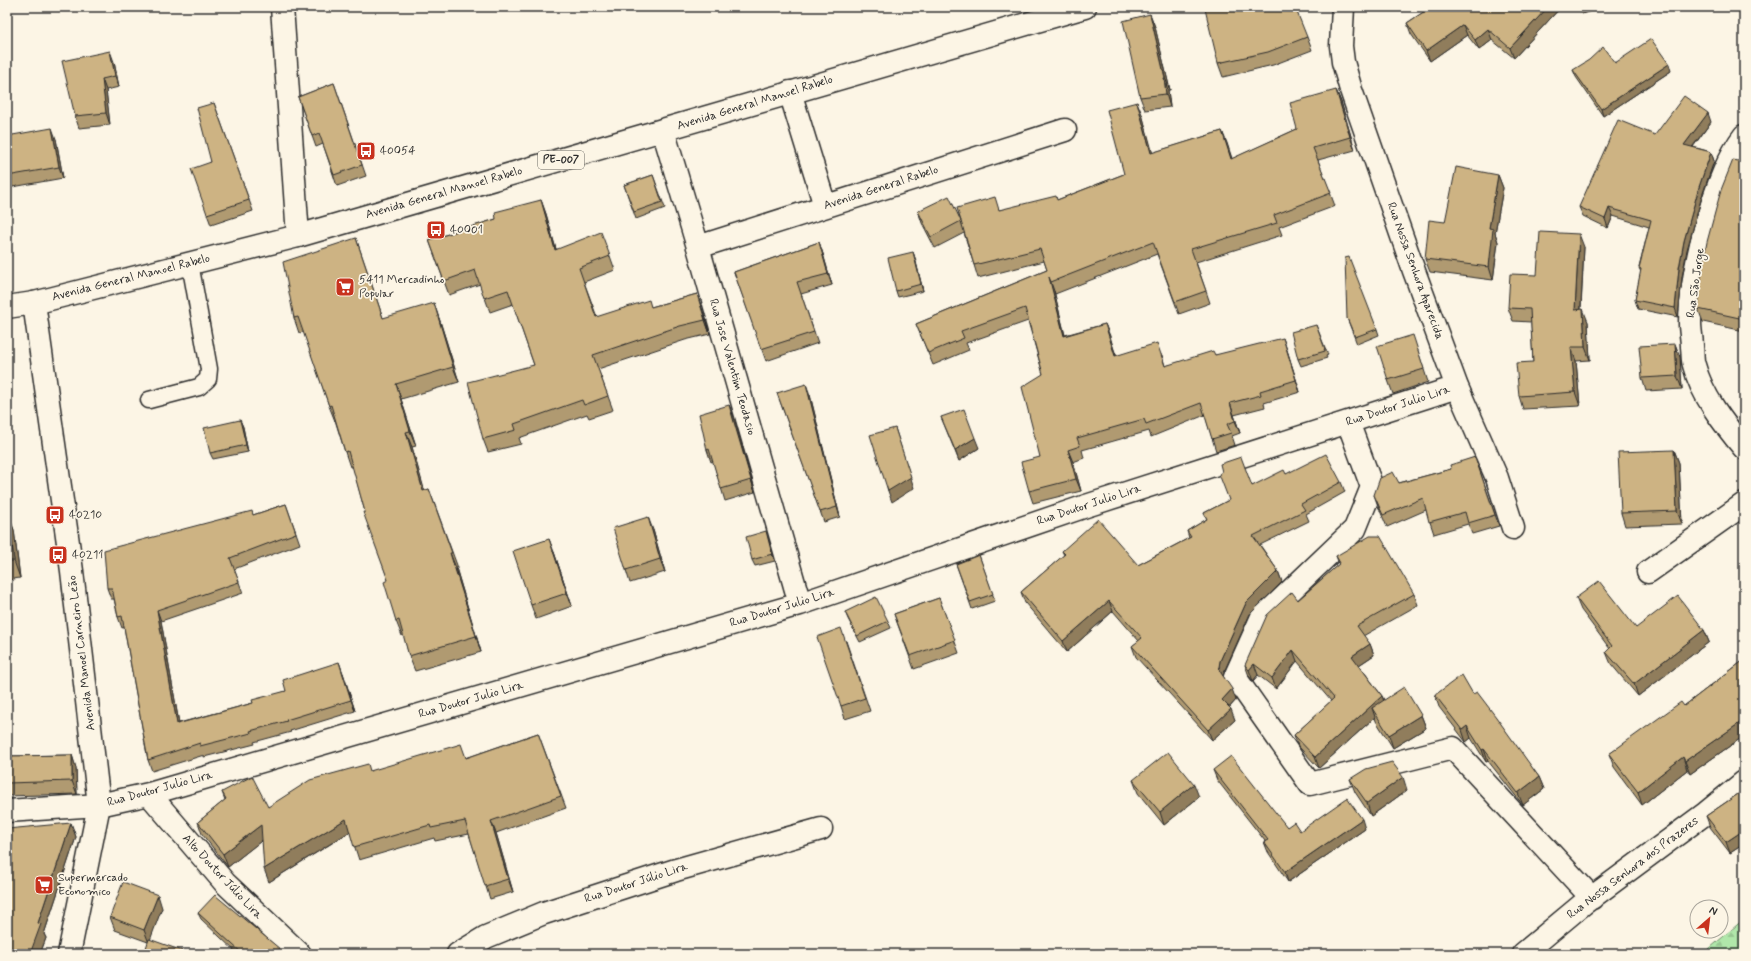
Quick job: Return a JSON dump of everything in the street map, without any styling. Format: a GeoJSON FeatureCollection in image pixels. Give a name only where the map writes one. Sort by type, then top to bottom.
{"type":"FeatureCollection","features":[{"type":"Feature","properties":{"kind":"street"},"geometry":{"type":"LineString","coordinates":[[282,7],[298,236]]}},
{"type":"Feature","properties":{"kind":"street","name":"Avenida General Manoel Rabelo"},"geometry":{"type":"LineString","coordinates":[[7,307],[34,303],[298,236],[1084,7]]}},
{"type":"Feature","properties":{"kind":"street","name":"Rua Nossa Senhora Aparecida"},"geometry":{"type":"LineString","coordinates":[[1342,7],[1341,46],[1343,62],[1351,90],[1414,271],[1457,387],[1497,478],[1513,528]]}},
{"type":"Feature","properties":{"kind":"street"},"geometry":{"type":"LineString","coordinates":[[790,92],[825,206]]}},
{"type":"Feature","properties":{"kind":"street","name":"Rua Jose Valentim Teodasio"},"geometry":{"type":"LineString","coordinates":[[663,130],[800,604]]}},
{"type":"Feature","properties":{"kind":"street","name":"Avenida General Rabelo"},"geometry":{"type":"LineString","coordinates":[[698,247],[1065,130]]}},
{"type":"Feature","properties":{"kind":"street","name":"Rua São Jorge"},"geometry":{"type":"LineString","coordinates":[[1744,136],[1725,168],[1714,197],[1698,261],[1693,289],[1690,323],[1694,365],[1705,392],[1731,432],[1744,448]]}},
{"type":"Feature","properties":{"kind":"street","name":"Avenida Manoel Carneiro Leão"},"geometry":{"type":"LineString","coordinates":[[34,303],[72,571],[99,805],[69,954]]}},
{"type":"Feature","properties":{"kind":"street","name":"Rua Doutor Julio Lira"},"geometry":{"type":"LineString","coordinates":[[7,811],[99,805],[149,794],[800,604],[1086,506],[1457,387]]}},
{"type":"Feature","properties":{"kind":"street"},"geometry":{"type":"LineString","coordinates":[[1348,422],[1372,487],[1355,529],[1261,619],[1236,677],[1310,784],[1453,748],[1592,898]]}},
{"type":"Feature","properties":{"kind":"street"},"geometry":{"type":"LineString","coordinates":[[1648,572],[1744,504]]}},
{"type":"Feature","properties":{"kind":"street","name":"Rua Nossa Senhora dos Prazeres"},"geometry":{"type":"LineString","coordinates":[[1522,954],[1592,898],[1744,782]]}},
{"type":"Feature","properties":{"kind":"street","name":"Alto Doutor Júlio Lira"},"geometry":{"type":"LineString","coordinates":[[149,794],[225,884],[300,954]]}},
{"type":"Feature","properties":{"kind":"street","name":"Rua Doutor Júlio Lira"},"geometry":{"type":"LineString","coordinates":[[458,954],[486,937],[544,913],[676,870],[821,829]]}},
{"type":"Feature","properties":{"kind":"lane"},"geometry":{"type":"LineString","coordinates":[[149,400],[199,387],[208,379],[210,368],[190,263]]}},
{"type":"Feature","properties":{"kind":"green space"},"geometry":{"type":"Polygon","coordinates":[[[1744,919],[1744,954],[1703,954],[1721,939],[1729,939],[1729,932],[1744,919]]]}},
{"type":"Feature","properties":{"kind":"building"},"geometry":{"type":"Polygon","coordinates":[[[1210,7],[1295,7],[1307,37],[1268,52],[1218,63],[1205,9],[1210,7]]]}},
{"type":"Feature","properties":{"kind":"building"},"geometry":{"type":"Polygon","coordinates":[[[1431,7],[1548,7],[1510,48],[1488,29],[1475,40],[1463,25],[1426,51],[1407,23],[1431,7]]]}},
{"type":"Feature","properties":{"kind":"building"},"geometry":{"type":"Polygon","coordinates":[[[1150,14],[1165,78],[1166,94],[1140,97],[1123,21],[1150,14]]]}},
{"type":"Feature","properties":{"kind":"building"},"geometry":{"type":"Polygon","coordinates":[[[1651,39],[1669,64],[1601,109],[1573,70],[1589,60],[1603,47],[1615,63],[1651,39]]]}},
{"type":"Feature","properties":{"kind":"building"},"geometry":{"type":"Polygon","coordinates":[[[110,51],[115,76],[102,79],[106,113],[75,116],[62,61],[110,51]]]}},
{"type":"Feature","properties":{"kind":"building"},"geometry":{"type":"Polygon","coordinates":[[[334,83],[362,165],[334,175],[319,133],[312,136],[298,97],[334,83]]]}},
{"type":"Feature","properties":{"kind":"building"},"geometry":{"type":"Polygon","coordinates":[[[1336,90],[1350,137],[1313,148],[1331,193],[1274,215],[1277,223],[1191,249],[1206,291],[1175,302],[1153,242],[1051,282],[1049,277],[1064,336],[1105,324],[1115,356],[1157,343],[1165,366],[1213,351],[1215,355],[1283,338],[1296,380],[1260,391],[1261,395],[1230,403],[1235,421],[1227,424],[1231,433],[1212,439],[1201,403],[1146,424],[1144,419],[1077,438],[1080,446],[1068,450],[1076,479],[1029,491],[1021,462],[1040,457],[1022,387],[1043,374],[1025,308],[961,331],[964,338],[928,353],[916,324],[1047,270],[1040,249],[974,265],[957,208],[995,197],[999,210],[1056,196],[1057,200],[1124,174],[1107,110],[1137,102],[1151,153],[1222,131],[1231,159],[1297,129],[1290,103],[1336,90]]]}},
{"type":"Feature","properties":{"kind":"building"},"geometry":{"type":"Polygon","coordinates":[[[1684,96],[1708,113],[1684,145],[1711,152],[1699,187],[1684,241],[1679,268],[1675,308],[1635,300],[1641,269],[1639,268],[1651,220],[1609,208],[1605,219],[1579,207],[1618,120],[1655,135],[1684,96]]]}},
{"type":"Feature","properties":{"kind":"building"},"geometry":{"type":"Polygon","coordinates":[[[214,103],[249,200],[207,214],[191,169],[211,162],[197,108],[214,103]]]}},
{"type":"Feature","properties":{"kind":"building"},"geometry":{"type":"Polygon","coordinates":[[[52,128],[59,167],[7,176],[7,136],[52,128]]]}},
{"type":"Feature","properties":{"kind":"building"},"geometry":{"type":"Polygon","coordinates":[[[1733,160],[1744,162],[1744,319],[1698,309],[1702,268],[1707,242],[1721,190],[1733,160]]]}},
{"type":"Feature","properties":{"kind":"building"},"geometry":{"type":"Polygon","coordinates":[[[1456,167],[1498,175],[1489,228],[1493,229],[1489,267],[1425,259],[1429,220],[1445,222],[1456,167]]]}},
{"type":"Feature","properties":{"kind":"building"},"geometry":{"type":"Polygon","coordinates":[[[653,175],[662,202],[634,212],[624,185],[653,175]]]}},
{"type":"Feature","properties":{"kind":"building"},"geometry":{"type":"Polygon","coordinates":[[[949,196],[961,221],[931,237],[918,211],[949,196]]]}},
{"type":"Feature","properties":{"kind":"building"},"geometry":{"type":"Polygon","coordinates":[[[541,200],[555,250],[601,232],[610,256],[579,268],[596,317],[649,300],[651,307],[697,294],[705,320],[680,326],[593,355],[608,396],[584,405],[582,400],[514,424],[516,430],[483,439],[468,382],[534,365],[508,290],[484,298],[475,270],[444,281],[429,240],[496,219],[495,212],[541,200]]]}},
{"type":"Feature","properties":{"kind":"building"},"geometry":{"type":"Polygon","coordinates":[[[1540,232],[1579,234],[1575,310],[1583,309],[1585,347],[1571,347],[1575,392],[1519,396],[1516,363],[1533,362],[1530,309],[1508,308],[1510,274],[1537,275],[1540,232]]]}},
{"type":"Feature","properties":{"kind":"building"},"geometry":{"type":"Polygon","coordinates":[[[356,238],[383,318],[434,303],[453,367],[396,384],[410,431],[406,432],[423,491],[429,489],[452,553],[450,553],[476,636],[409,656],[399,620],[396,621],[384,582],[388,580],[363,512],[365,512],[348,451],[345,452],[331,405],[329,406],[298,317],[294,318],[283,262],[356,238]]]}},
{"type":"Feature","properties":{"kind":"building"},"geometry":{"type":"Polygon","coordinates":[[[819,242],[828,274],[797,282],[814,332],[761,349],[734,272],[819,242]]]}},
{"type":"Feature","properties":{"kind":"building"},"geometry":{"type":"Polygon","coordinates":[[[913,252],[921,284],[896,291],[888,258],[913,252]]]}},
{"type":"Feature","properties":{"kind":"building"},"geometry":{"type":"Polygon","coordinates":[[[1349,257],[1377,329],[1355,337],[1347,318],[1345,258],[1349,257]]]}},
{"type":"Feature","properties":{"kind":"building"},"geometry":{"type":"Polygon","coordinates":[[[1316,325],[1325,351],[1298,359],[1291,332],[1316,325]]]}},
{"type":"Feature","properties":{"kind":"building"},"geometry":{"type":"Polygon","coordinates":[[[1413,335],[1424,369],[1388,380],[1377,346],[1413,335]]]}},
{"type":"Feature","properties":{"kind":"building"},"geometry":{"type":"Polygon","coordinates":[[[1675,344],[1677,376],[1642,378],[1639,346],[1675,344]]]}},
{"type":"Feature","properties":{"kind":"building"},"geometry":{"type":"Polygon","coordinates":[[[806,384],[837,507],[820,512],[777,393],[806,384]]]}},
{"type":"Feature","properties":{"kind":"building"},"geometry":{"type":"Polygon","coordinates":[[[729,405],[751,480],[721,489],[709,449],[707,450],[699,414],[729,405]]]}},
{"type":"Feature","properties":{"kind":"building"},"geometry":{"type":"Polygon","coordinates":[[[964,409],[975,438],[955,450],[941,417],[964,409]]]}},
{"type":"Feature","properties":{"kind":"building"},"geometry":{"type":"Polygon","coordinates":[[[240,420],[246,445],[210,453],[204,428],[240,420]]]}},
{"type":"Feature","properties":{"kind":"building"},"geometry":{"type":"Polygon","coordinates":[[[895,428],[911,477],[888,491],[870,435],[895,428]]]}},
{"type":"Feature","properties":{"kind":"building"},"geometry":{"type":"Polygon","coordinates":[[[1674,450],[1677,511],[1621,513],[1618,452],[1674,450]]]}},
{"type":"Feature","properties":{"kind":"building"},"geometry":{"type":"Polygon","coordinates":[[[1326,454],[1341,482],[1301,504],[1305,510],[1253,536],[1278,571],[1246,603],[1220,661],[1219,667],[1221,673],[1232,689],[1222,700],[1231,709],[1208,730],[1132,646],[1142,638],[1109,601],[1063,641],[1021,592],[1065,554],[1062,551],[1098,519],[1138,565],[1191,537],[1187,531],[1207,519],[1204,513],[1229,500],[1219,474],[1222,472],[1220,464],[1241,457],[1252,486],[1284,470],[1286,474],[1326,454]]]}},
{"type":"Feature","properties":{"kind":"building"},"geometry":{"type":"Polygon","coordinates":[[[1475,457],[1495,515],[1468,523],[1465,512],[1429,522],[1423,498],[1383,515],[1374,495],[1380,478],[1393,472],[1399,483],[1451,469],[1450,465],[1475,457]]]}},
{"type":"Feature","properties":{"kind":"building"},"geometry":{"type":"Polygon","coordinates":[[[286,504],[296,533],[230,558],[239,582],[157,610],[177,724],[253,703],[252,700],[286,691],[283,680],[339,662],[351,700],[286,720],[287,721],[250,731],[251,733],[200,746],[200,743],[148,760],[122,616],[118,617],[112,588],[107,588],[104,550],[252,511],[253,515],[286,504]]]}},
{"type":"Feature","properties":{"kind":"building"},"geometry":{"type":"Polygon","coordinates":[[[8,513],[14,561],[7,561],[8,513]]]}},
{"type":"Feature","properties":{"kind":"building"},"geometry":{"type":"Polygon","coordinates":[[[648,517],[660,559],[626,570],[613,528],[648,517]]]}},
{"type":"Feature","properties":{"kind":"building"},"geometry":{"type":"Polygon","coordinates":[[[766,531],[772,554],[752,560],[746,537],[766,531]]]}},
{"type":"Feature","properties":{"kind":"building"},"geometry":{"type":"Polygon","coordinates":[[[1370,536],[1380,536],[1414,594],[1357,626],[1370,644],[1352,656],[1382,696],[1315,757],[1294,735],[1334,698],[1293,650],[1272,678],[1254,664],[1249,670],[1245,665],[1267,615],[1292,592],[1298,600],[1340,563],[1336,556],[1370,536]]]}},
{"type":"Feature","properties":{"kind":"building"},"geometry":{"type":"Polygon","coordinates":[[[549,539],[567,593],[531,605],[513,551],[549,539]]]}},
{"type":"Feature","properties":{"kind":"building"},"geometry":{"type":"Polygon","coordinates":[[[979,555],[993,594],[970,602],[956,564],[979,555]]]}},
{"type":"Feature","properties":{"kind":"building"},"geometry":{"type":"Polygon","coordinates":[[[1599,581],[1636,628],[1678,596],[1704,630],[1634,684],[1606,652],[1612,646],[1576,598],[1599,581]]]}},
{"type":"Feature","properties":{"kind":"building"},"geometry":{"type":"Polygon","coordinates":[[[876,597],[888,621],[857,636],[845,612],[876,597]]]}},
{"type":"Feature","properties":{"kind":"building"},"geometry":{"type":"Polygon","coordinates":[[[939,598],[955,640],[910,656],[894,614],[939,598]]]}},
{"type":"Feature","properties":{"kind":"building"},"geometry":{"type":"Polygon","coordinates":[[[841,628],[865,698],[841,706],[817,637],[841,628]]]}},
{"type":"Feature","properties":{"kind":"building"},"geometry":{"type":"Polygon","coordinates":[[[1744,660],[1744,720],[1685,761],[1683,757],[1638,792],[1609,754],[1681,702],[1684,706],[1744,660]]]}},
{"type":"Feature","properties":{"kind":"building"},"geometry":{"type":"Polygon","coordinates":[[[1462,675],[1473,694],[1477,692],[1539,777],[1518,793],[1484,749],[1482,750],[1467,726],[1462,730],[1435,695],[1462,675]]]}},
{"type":"Feature","properties":{"kind":"building"},"geometry":{"type":"Polygon","coordinates":[[[1404,687],[1421,715],[1389,735],[1372,708],[1404,687]]]}},
{"type":"Feature","properties":{"kind":"building"},"geometry":{"type":"Polygon","coordinates":[[[538,733],[561,796],[491,821],[508,879],[485,886],[465,821],[431,828],[430,825],[354,847],[346,819],[264,869],[261,825],[223,854],[198,822],[226,799],[222,792],[252,776],[268,807],[310,780],[368,764],[370,771],[461,744],[466,758],[538,733]]]}},
{"type":"Feature","properties":{"kind":"building"},"geometry":{"type":"Polygon","coordinates":[[[1168,752],[1194,784],[1160,812],[1133,780],[1168,752]]]}},
{"type":"Feature","properties":{"kind":"building"},"geometry":{"type":"Polygon","coordinates":[[[72,755],[72,781],[7,783],[7,756],[72,755]]]}},
{"type":"Feature","properties":{"kind":"building"},"geometry":{"type":"Polygon","coordinates":[[[1231,756],[1287,827],[1294,822],[1300,831],[1347,798],[1362,819],[1285,872],[1264,842],[1268,840],[1213,770],[1231,756]]]}},
{"type":"Feature","properties":{"kind":"building"},"geometry":{"type":"Polygon","coordinates":[[[1392,762],[1403,777],[1367,803],[1350,779],[1366,769],[1392,762]]]}},
{"type":"Feature","properties":{"kind":"building"},"geometry":{"type":"Polygon","coordinates":[[[1744,790],[1744,830],[1726,842],[1706,816],[1744,790]]]}},
{"type":"Feature","properties":{"kind":"building"},"geometry":{"type":"Polygon","coordinates":[[[71,823],[38,923],[41,924],[30,954],[15,950],[13,954],[7,954],[7,829],[71,823]]]}},
{"type":"Feature","properties":{"kind":"building"},"geometry":{"type":"Polygon","coordinates":[[[123,882],[158,895],[144,930],[110,917],[123,882]]]}},
{"type":"Feature","properties":{"kind":"building"},"geometry":{"type":"Polygon","coordinates":[[[215,895],[286,954],[243,954],[198,913],[215,895]]]}},
{"type":"Feature","properties":{"kind":"building"},"geometry":{"type":"Polygon","coordinates":[[[149,939],[191,954],[144,954],[149,939]]]}},
{"type":"Feature","properties":{"kind":"place","name":"40054"},"geometry":{"type":"Point","coordinates":[366,151]}},
{"type":"Feature","properties":{"kind":"place","name":"40001"},"geometry":{"type":"Point","coordinates":[436,230]}},
{"type":"Feature","properties":{"kind":"place","name":"5411 Mercadinho Popular"},"geometry":{"type":"Point","coordinates":[345,287]}},
{"type":"Feature","properties":{"kind":"place","name":"40210"},"geometry":{"type":"Point","coordinates":[55,515]}},
{"type":"Feature","properties":{"kind":"place","name":"40211"},"geometry":{"type":"Point","coordinates":[58,555]}},
{"type":"Feature","properties":{"kind":"place","name":"Supermercado Economico"},"geometry":{"type":"Point","coordinates":[44,885]}}]}
